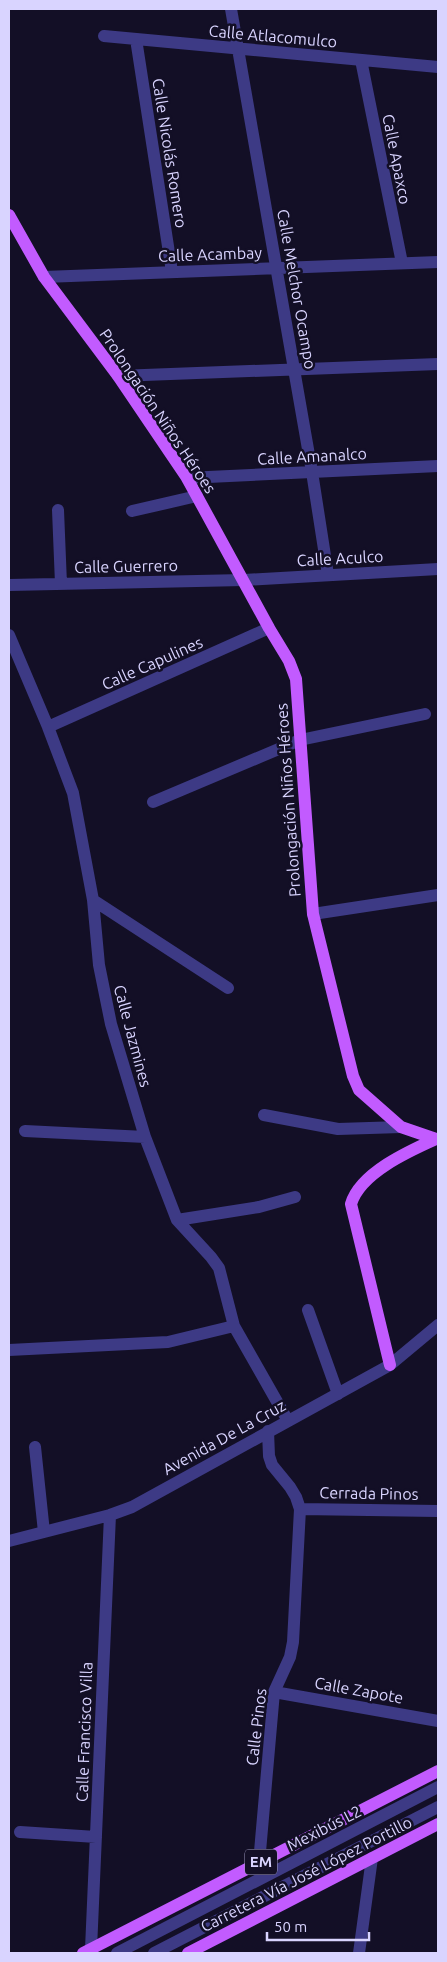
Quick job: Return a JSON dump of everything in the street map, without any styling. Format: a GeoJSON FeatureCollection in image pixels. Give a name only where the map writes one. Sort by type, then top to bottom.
{"type":"FeatureCollection","features":[{"type":"Feature","properties":{"kind":"main road","name":"Prolongación Niños Héroes"},"geometry":{"type":"LineString","coordinates":[[9,215],[44,277],[118,376],[187,478],[289,661],[296,679],[313,914],[356,1083],[359,1090],[401,1127],[437,1138]]}},
{"type":"Feature","properties":{"kind":"main road","name":"Prolongación Niños Héroes"},"geometry":{"type":"LineString","coordinates":[[390,1365],[351,1204],[354,1194],[359,1187],[380,1170],[402,1155],[437,1138]]}},
{"type":"Feature","properties":{"kind":"main road","name":"Carretera Vía José López Portillo"},"geometry":{"type":"LineString","coordinates":[[87,1951],[438,1771]]}},
{"type":"Feature","properties":{"kind":"main road","name":"Carretera Vía José López Portillo"},"geometry":{"type":"LineString","coordinates":[[188,1953],[438,1824]]}},
{"type":"Feature","properties":{"kind":"street","name":"Calle Melchor Ocampo"},"geometry":{"type":"LineString","coordinates":[[231,9],[312,472],[328,575]]}},
{"type":"Feature","properties":{"kind":"street","name":"Calle Atlacomulco"},"geometry":{"type":"LineString","coordinates":[[104,36],[438,67]]}},
{"type":"Feature","properties":{"kind":"street","name":"Calle Nicolás Romero"},"geometry":{"type":"LineString","coordinates":[[136,39],[172,272]]}},
{"type":"Feature","properties":{"kind":"street","name":"Calle Apaxco"},"geometry":{"type":"LineString","coordinates":[[361,60],[402,264]]}},
{"type":"Feature","properties":{"kind":"street","name":"Calle Acambay"},"geometry":{"type":"LineString","coordinates":[[44,277],[438,262]]}},
{"type":"Feature","properties":{"kind":"street"},"geometry":{"type":"LineString","coordinates":[[118,376],[438,364]]}},
{"type":"Feature","properties":{"kind":"street","name":"Calle Amanalco"},"geometry":{"type":"LineString","coordinates":[[187,478],[438,466]]}},
{"type":"Feature","properties":{"kind":"street"},"geometry":{"type":"LineString","coordinates":[[132,511],[197,496]]}},
{"type":"Feature","properties":{"kind":"street"},"geometry":{"type":"LineString","coordinates":[[58,510],[61,584]]}},
{"type":"Feature","properties":{"kind":"street","name":"Calle Aculco"},"geometry":{"type":"LineString","coordinates":[[244,580],[438,569]]}},
{"type":"Feature","properties":{"kind":"street","name":"Calle Guerrero"},"geometry":{"type":"LineString","coordinates":[[9,586],[244,580]]}},
{"type":"Feature","properties":{"kind":"street","name":"Calle Capulines"},"geometry":{"type":"LineString","coordinates":[[48,727],[269,628]]}},
{"type":"Feature","properties":{"kind":"street","name":"Calle Jazmines"},"geometry":{"type":"LineString","coordinates":[[9,635],[48,727],[73,793],[93,900],[99,965],[111,1024],[145,1137],[177,1220],[219,1268],[234,1326],[288,1421]]}},
{"type":"Feature","properties":{"kind":"street"},"geometry":{"type":"LineString","coordinates":[[153,802],[300,740],[425,714]]}},
{"type":"Feature","properties":{"kind":"street"},"geometry":{"type":"LineString","coordinates":[[313,914],[438,896]]}},
{"type":"Feature","properties":{"kind":"street"},"geometry":{"type":"LineString","coordinates":[[93,900],[228,988]]}},
{"type":"Feature","properties":{"kind":"street"},"geometry":{"type":"LineString","coordinates":[[264,1115],[338,1129],[401,1127]]}},
{"type":"Feature","properties":{"kind":"street"},"geometry":{"type":"LineString","coordinates":[[25,1131],[145,1137]]}},
{"type":"Feature","properties":{"kind":"street"},"geometry":{"type":"LineString","coordinates":[[177,1220],[259,1207],[295,1196]]}},
{"type":"Feature","properties":{"kind":"street"},"geometry":{"type":"LineString","coordinates":[[308,1310],[338,1394]]}},
{"type":"Feature","properties":{"kind":"street","name":"Avenida De La Cruz"},"geometry":{"type":"LineString","coordinates":[[9,1541],[110,1515],[132,1507],[390,1365],[438,1325]]}},
{"type":"Feature","properties":{"kind":"street"},"geometry":{"type":"LineString","coordinates":[[9,1350],[168,1342],[234,1326]]}},
{"type":"Feature","properties":{"kind":"street"},"geometry":{"type":"LineString","coordinates":[[268,1431],[269,1456],[272,1465],[290,1487],[300,1509]]}},
{"type":"Feature","properties":{"kind":"street"},"geometry":{"type":"LineString","coordinates":[[36,1447],[44,1532]]}},
{"type":"Feature","properties":{"kind":"street","name":"Cerrada Pinos"},"geometry":{"type":"LineString","coordinates":[[300,1509],[438,1511]]}},
{"type":"Feature","properties":{"kind":"street","name":"Calle Pinos"},"geometry":{"type":"LineString","coordinates":[[259,1863],[274,1692],[290,1657],[293,1642],[300,1509]]}},
{"type":"Feature","properties":{"kind":"street","name":"Calle Francisco Villa"},"geometry":{"type":"LineString","coordinates":[[87,1951],[96,1838],[110,1515]]}},
{"type":"Feature","properties":{"kind":"street","name":"Calle Zapote"},"geometry":{"type":"LineString","coordinates":[[274,1692],[438,1720]]}},
{"type":"Feature","properties":{"kind":"street","name":"Mexibús L2"},"geometry":{"type":"LineString","coordinates":[[117,1953],[438,1787]]}},
{"type":"Feature","properties":{"kind":"street","name":"Mexibús L2"},"geometry":{"type":"LineString","coordinates":[[154,1953],[438,1807]]}},
{"type":"Feature","properties":{"kind":"street"},"geometry":{"type":"LineString","coordinates":[[20,1832],[96,1838]]}},
{"type":"Feature","properties":{"kind":"street"},"geometry":{"type":"LineString","coordinates":[[359,1953],[372,1858]]}}]}
